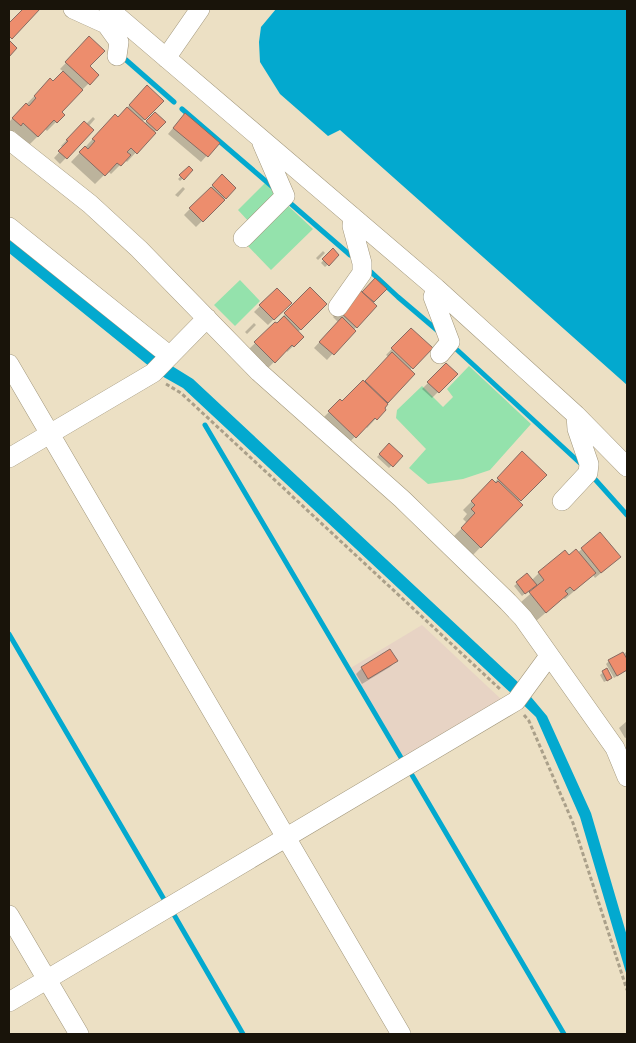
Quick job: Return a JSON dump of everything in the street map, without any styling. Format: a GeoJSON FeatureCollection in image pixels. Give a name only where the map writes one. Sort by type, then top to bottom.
{"type":"FeatureCollection","features":[{"type":"Feature","properties":{"kind":"street"},"geometry":{"type":"LineString","coordinates":[[73,9],[110,15],[166,58],[436,288],[576,415],[627,467]]}},
{"type":"Feature","properties":{"kind":"street"},"geometry":{"type":"LineString","coordinates":[[166,58],[200,9]]}},
{"type":"Feature","properties":{"kind":"street"},"geometry":{"type":"LineString","coordinates":[[110,15],[119,42],[117,56]]}},
{"type":"Feature","properties":{"kind":"street"},"geometry":{"type":"LineString","coordinates":[[243,238],[285,196],[260,137]]}},
{"type":"Feature","properties":{"kind":"street"},"geometry":{"type":"LineString","coordinates":[[9,140],[90,204],[139,249],[259,372],[402,499],[508,602],[523,618],[614,748],[627,777]]}},
{"type":"Feature","properties":{"kind":"street"},"geometry":{"type":"LineString","coordinates":[[338,307],[362,273],[362,263],[352,226],[353,217]]}},
{"type":"Feature","properties":{"kind":"street"},"geometry":{"type":"LineString","coordinates":[[9,227],[169,357]]}},
{"type":"Feature","properties":{"kind":"street"},"geometry":{"type":"LineString","coordinates":[[436,288],[433,297],[450,342],[440,354]]}},
{"type":"Feature","properties":{"kind":"street"},"geometry":{"type":"LineString","coordinates":[[9,458],[152,374],[206,318]]}},
{"type":"Feature","properties":{"kind":"street"},"geometry":{"type":"LineString","coordinates":[[9,364],[401,1034]]}},
{"type":"Feature","properties":{"kind":"street"},"geometry":{"type":"LineString","coordinates":[[562,501],[588,472],[589,464],[577,429],[576,415]]}},
{"type":"Feature","properties":{"kind":"street"},"geometry":{"type":"LineString","coordinates":[[9,1002],[518,698],[549,656]]}},
{"type":"Feature","properties":{"kind":"street"},"geometry":{"type":"LineString","coordinates":[[9,914],[79,1034]]}},
{"type":"Feature","properties":{"kind":"path"},"geometry":{"type":"LineString","coordinates":[[152,374],[181,394],[518,698],[573,823],[627,990]]}},
{"type":"Feature","properties":{"kind":"shaded area"},"geometry":{"type":"Polygon","coordinates":[[[422,625],[503,701],[403,761],[349,669],[422,625]]]}},
{"type":"Feature","properties":{"kind":"green space"},"geometry":{"type":"Polygon","coordinates":[[[265,183],[278,195],[251,224],[238,210],[265,183]]]}},
{"type":"Feature","properties":{"kind":"green space"},"geometry":{"type":"Polygon","coordinates":[[[285,203],[313,229],[271,270],[245,243],[285,203]]]}},
{"type":"Feature","properties":{"kind":"green space"},"geometry":{"type":"Polygon","coordinates":[[[240,280],[260,301],[235,326],[214,305],[240,280]]]}},
{"type":"Feature","properties":{"kind":"green space"},"geometry":{"type":"Polygon","coordinates":[[[469,366],[531,424],[490,470],[463,479],[428,484],[409,468],[426,449],[396,418],[397,410],[422,386],[443,407],[453,397],[447,389],[469,366]]]}},
{"type":"Feature","properties":{"kind":"water"},"geometry":{"type":"Polygon","coordinates":[[[276,9],[627,9],[627,385],[340,130],[328,136],[280,94],[260,62],[259,42],[261,27],[276,9]]]}},
{"type":"Feature","properties":{"kind":"water"},"geometry":{"type":"Polygon","coordinates":[[[9,235],[172,366],[193,379],[521,685],[547,716],[591,813],[627,936],[627,976],[580,817],[536,717],[183,388],[160,375],[9,253],[9,235]]]}},
{"type":"Feature","properties":{"kind":"building"},"geometry":{"type":"Polygon","coordinates":[[[23,9],[40,9],[12,39],[9,36],[9,23],[23,9]]]}},
{"type":"Feature","properties":{"kind":"building"},"geometry":{"type":"Polygon","coordinates":[[[89,36],[105,51],[90,66],[99,75],[90,85],[65,62],[89,36]]]}},
{"type":"Feature","properties":{"kind":"building"},"geometry":{"type":"Polygon","coordinates":[[[9,40],[17,48],[9,57],[9,40]]]}},
{"type":"Feature","properties":{"kind":"building"},"geometry":{"type":"Polygon","coordinates":[[[63,71],[83,90],[62,112],[65,115],[57,123],[54,120],[38,137],[23,123],[21,126],[12,118],[26,103],[29,106],[36,98],[34,96],[50,78],[53,81],[63,71]]]}},
{"type":"Feature","properties":{"kind":"building"},"geometry":{"type":"Polygon","coordinates":[[[147,85],[164,101],[145,120],[129,105],[147,85]]]}},
{"type":"Feature","properties":{"kind":"building"},"geometry":{"type":"Polygon","coordinates":[[[127,107],[156,133],[137,154],[131,148],[127,152],[131,155],[121,166],[117,163],[105,176],[79,152],[85,146],[88,149],[95,141],[92,139],[115,114],[118,117],[127,107]]]}},
{"type":"Feature","properties":{"kind":"building"},"geometry":{"type":"Polygon","coordinates":[[[155,112],[166,122],[157,131],[146,121],[155,112]]]}},
{"type":"Feature","properties":{"kind":"building"},"geometry":{"type":"Polygon","coordinates":[[[185,113],[220,143],[208,157],[173,128],[185,113]]]}},
{"type":"Feature","properties":{"kind":"building"},"geometry":{"type":"Polygon","coordinates":[[[84,121],[94,130],[67,159],[58,151],[84,121]]]}},
{"type":"Feature","properties":{"kind":"building"},"geometry":{"type":"Polygon","coordinates":[[[189,166],[193,170],[184,180],[179,175],[189,166]]]}},
{"type":"Feature","properties":{"kind":"building"},"geometry":{"type":"Polygon","coordinates":[[[222,174],[236,188],[226,199],[212,185],[222,174]]]}},
{"type":"Feature","properties":{"kind":"building"},"geometry":{"type":"Polygon","coordinates":[[[211,187],[225,200],[203,222],[189,208],[211,187]]]}},
{"type":"Feature","properties":{"kind":"building"},"geometry":{"type":"Polygon","coordinates":[[[333,248],[339,255],[329,266],[322,259],[333,248]]]}},
{"type":"Feature","properties":{"kind":"building"},"geometry":{"type":"Polygon","coordinates":[[[375,278],[387,289],[374,302],[362,292],[375,278]]]}},
{"type":"Feature","properties":{"kind":"building"},"geometry":{"type":"Polygon","coordinates":[[[310,287],[327,304],[301,330],[284,313],[310,287]]]}},
{"type":"Feature","properties":{"kind":"building"},"geometry":{"type":"Polygon","coordinates":[[[277,288],[292,303],[274,320],[259,305],[277,288]]]}},
{"type":"Feature","properties":{"kind":"building"},"geometry":{"type":"Polygon","coordinates":[[[358,288],[377,306],[357,328],[338,310],[358,288]]]}},
{"type":"Feature","properties":{"kind":"building"},"geometry":{"type":"Polygon","coordinates":[[[284,316],[304,337],[294,347],[292,345],[275,363],[254,342],[284,316]]]}},
{"type":"Feature","properties":{"kind":"building"},"geometry":{"type":"Polygon","coordinates":[[[342,317],[356,331],[334,355],[319,342],[342,317]]]}},
{"type":"Feature","properties":{"kind":"building"},"geometry":{"type":"Polygon","coordinates":[[[411,328],[433,348],[413,369],[391,348],[411,328]]]}},
{"type":"Feature","properties":{"kind":"building"},"geometry":{"type":"Polygon","coordinates":[[[392,352],[415,374],[388,403],[365,381],[392,352]]]}},
{"type":"Feature","properties":{"kind":"building"},"geometry":{"type":"Polygon","coordinates":[[[446,363],[458,374],[439,393],[427,382],[446,363]]]}},
{"type":"Feature","properties":{"kind":"building"},"geometry":{"type":"Polygon","coordinates":[[[363,380],[388,404],[385,408],[386,410],[377,420],[375,418],[356,438],[328,411],[340,399],[342,401],[363,380]]]}},
{"type":"Feature","properties":{"kind":"building"},"geometry":{"type":"Polygon","coordinates":[[[389,443],[403,456],[393,467],[379,454],[389,443]]]}},
{"type":"Feature","properties":{"kind":"building"},"geometry":{"type":"Polygon","coordinates":[[[522,451],[547,475],[521,501],[497,478],[522,451]]]}},
{"type":"Feature","properties":{"kind":"building"},"geometry":{"type":"Polygon","coordinates":[[[492,479],[496,483],[498,481],[523,505],[481,548],[461,528],[475,513],[471,509],[475,505],[471,501],[492,479]]]}},
{"type":"Feature","properties":{"kind":"building"},"geometry":{"type":"Polygon","coordinates":[[[600,532],[621,557],[601,573],[581,548],[600,532]]]}},
{"type":"Feature","properties":{"kind":"building"},"geometry":{"type":"Polygon","coordinates":[[[576,549],[596,573],[574,591],[570,587],[565,591],[568,594],[546,613],[529,592],[544,580],[538,572],[565,550],[569,555],[576,549]]]}},
{"type":"Feature","properties":{"kind":"building"},"geometry":{"type":"Polygon","coordinates":[[[527,573],[537,585],[525,594],[516,582],[527,573]]]}},
{"type":"Feature","properties":{"kind":"building"},"geometry":{"type":"Polygon","coordinates":[[[390,649],[398,661],[368,679],[361,667],[390,649]]]}},
{"type":"Feature","properties":{"kind":"building"},"geometry":{"type":"Polygon","coordinates":[[[623,652],[627,659],[627,670],[617,676],[608,660],[623,652]]]}},
{"type":"Feature","properties":{"kind":"building"},"geometry":{"type":"Polygon","coordinates":[[[607,668],[612,678],[607,681],[602,671],[607,668]]]}},
{"type":"Feature","properties":{"kind":"waterway"},"geometry":{"type":"LineString","coordinates":[[125,59],[174,102]]}},
{"type":"Feature","properties":{"kind":"waterway"},"geometry":{"type":"LineString","coordinates":[[182,109],[275,189]]}},
{"type":"Feature","properties":{"kind":"waterway"},"geometry":{"type":"LineString","coordinates":[[290,203],[350,255]]}},
{"type":"Feature","properties":{"kind":"waterway"},"geometry":{"type":"LineString","coordinates":[[370,271],[438,331]]}},
{"type":"Feature","properties":{"kind":"waterway"},"geometry":{"type":"LineString","coordinates":[[454,347],[580,463]]}},
{"type":"Feature","properties":{"kind":"waterway"},"geometry":{"type":"LineString","coordinates":[[205,425],[403,761]]}},
{"type":"Feature","properties":{"kind":"waterway"},"geometry":{"type":"LineString","coordinates":[[593,477],[627,515]]}},
{"type":"Feature","properties":{"kind":"waterway"},"geometry":{"type":"LineString","coordinates":[[9,634],[165,901]]}},
{"type":"Feature","properties":{"kind":"waterway"},"geometry":{"type":"LineString","coordinates":[[412,775],[564,1034]]}},
{"type":"Feature","properties":{"kind":"waterway"},"geometry":{"type":"LineString","coordinates":[[173,913],[243,1034]]}}]}
